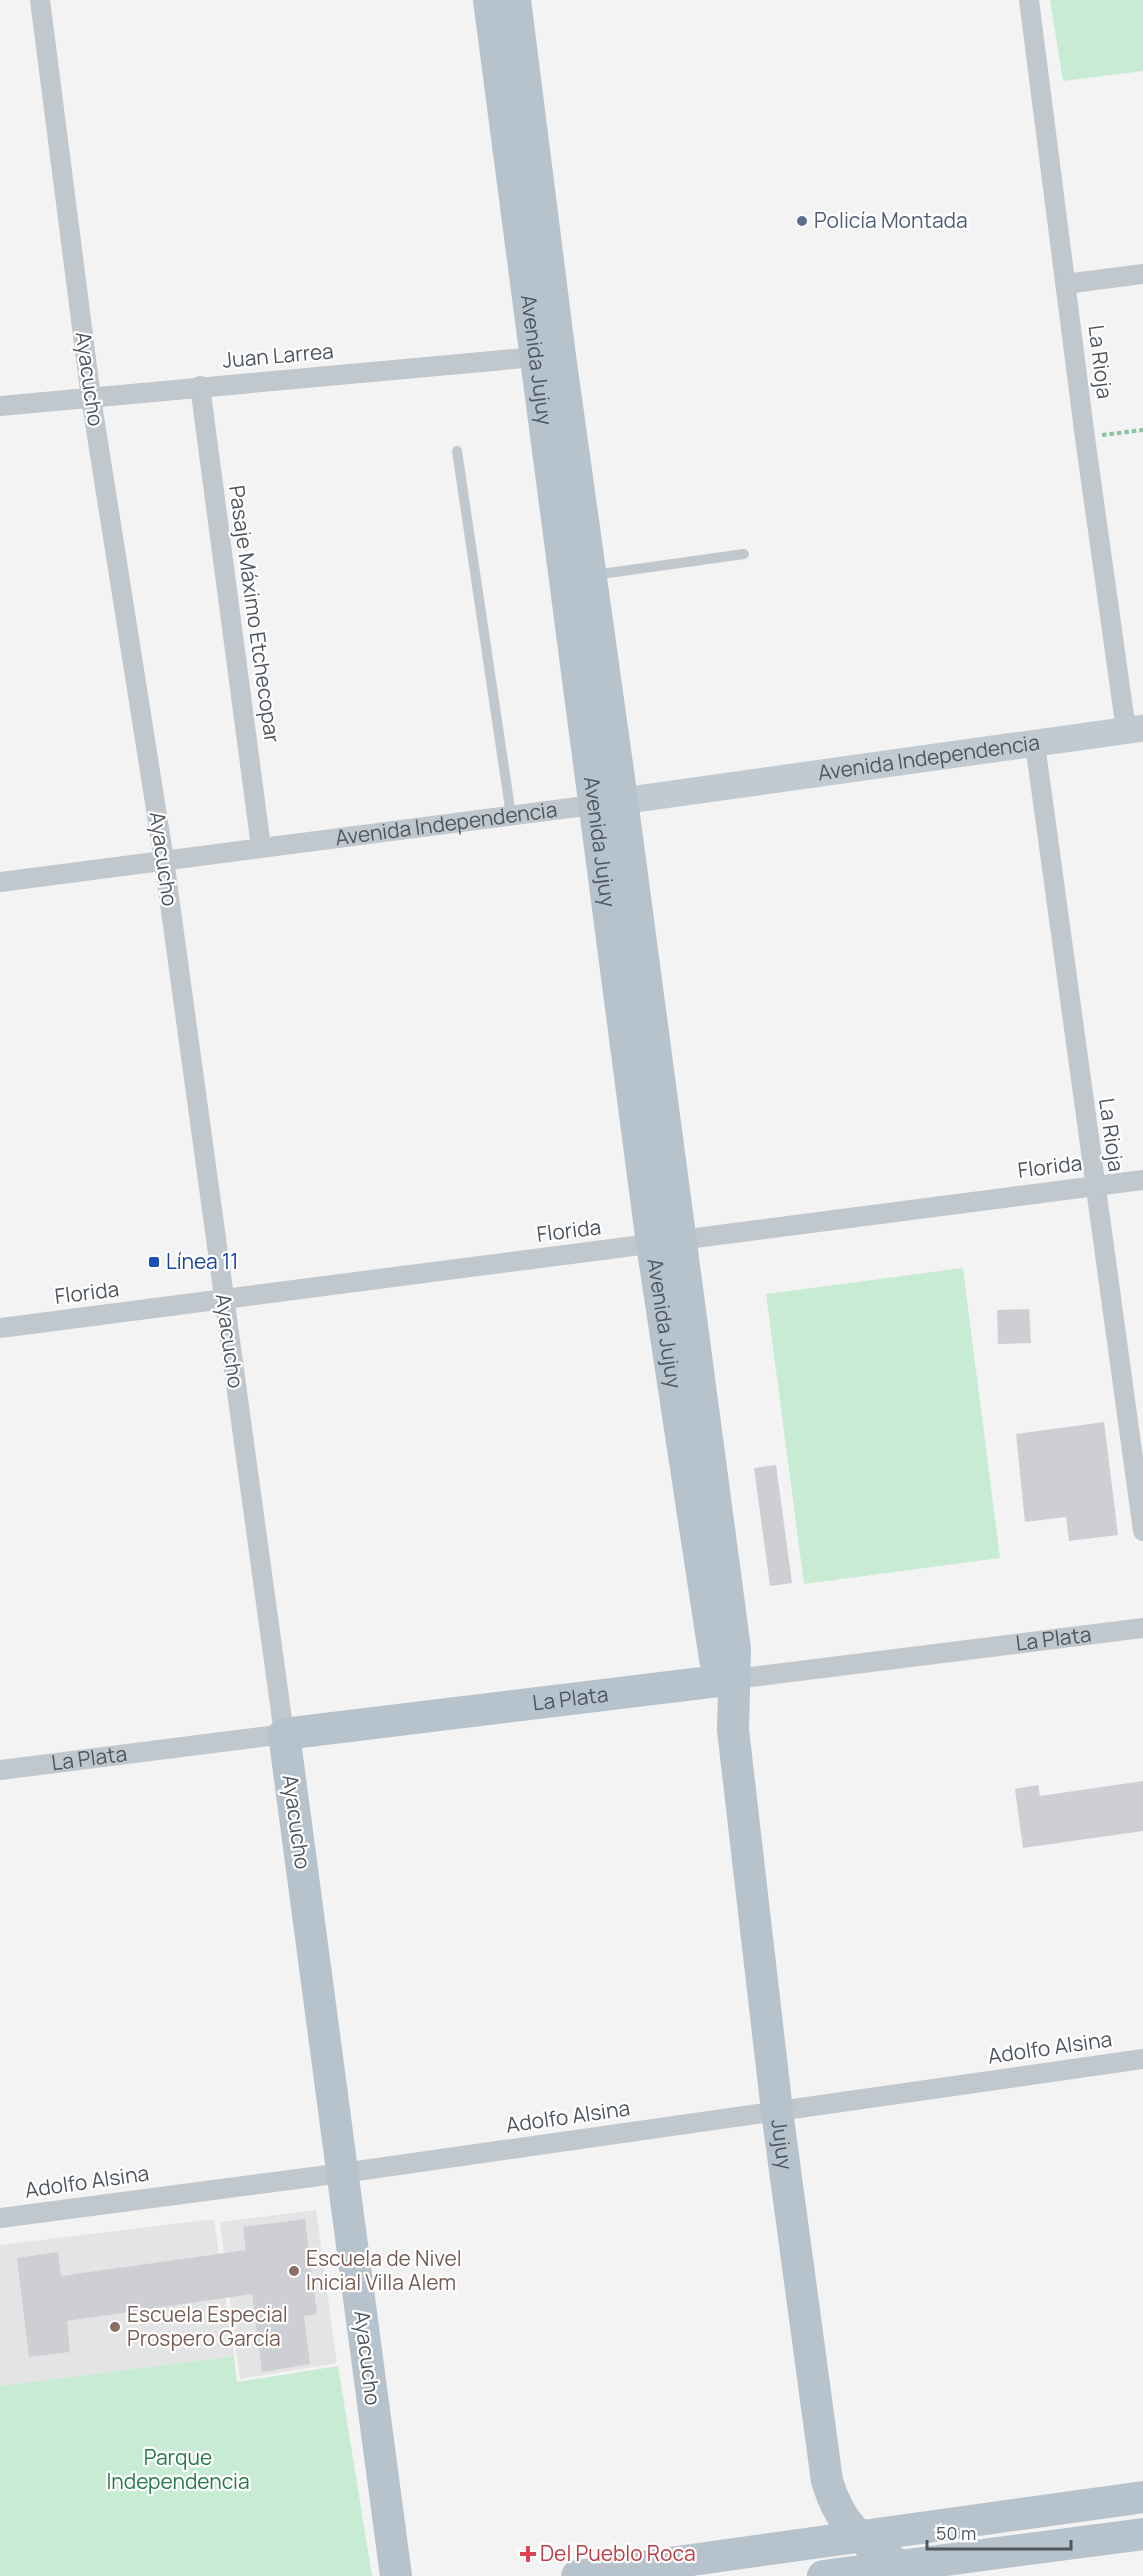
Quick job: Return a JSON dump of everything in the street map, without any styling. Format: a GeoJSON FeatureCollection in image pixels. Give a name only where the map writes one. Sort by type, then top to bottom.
{"type":"FeatureCollection","features":[{"type":"Feature","properties":{"kind":"main road","name":"Avenida Jujuy"},"geometry":{"type":"LineString","coordinates":[[489,0],[548,356],[591,576],[608,802]]}},
{"type":"Feature","properties":{"kind":"main road","name":"Avenida Jujuy"},"geometry":{"type":"LineString","coordinates":[[515,0],[548,356],[726,1680]]}},
{"type":"Feature","properties":{"kind":"main road","name":"Avenida Independencia"},"geometry":{"type":"LineString","coordinates":[[608,802],[1134,729]]}},
{"type":"Feature","properties":{"kind":"main road","name":"La Plata"},"geometry":{"type":"LineString","coordinates":[[284,1734],[726,1680]]}},
{"type":"Feature","properties":{"kind":"main road","name":"Jujuy"},"geometry":{"type":"LineString","coordinates":[[726,1680],[777,2111],[827,2481],[835,2506],[859,2538],[901,2571]]}},
{"type":"Feature","properties":{"kind":"main road","name":"Ayacucho"},"geometry":{"type":"LineString","coordinates":[[284,1734],[396,2576]]}},
{"type":"Feature","properties":{"kind":"main road"},"geometry":{"type":"LineString","coordinates":[[577,2576],[1143,2497]]}},
{"type":"Feature","properties":{"kind":"main road"},"geometry":{"type":"LineString","coordinates":[[823,2576],[901,2571],[1143,2534]]}},
{"type":"Feature","properties":{"kind":"street","name":"Ayacucho"},"geometry":{"type":"LineString","coordinates":[[40,0],[91,398],[164,860],[284,1734]]}},
{"type":"Feature","properties":{"kind":"street","name":"La Rioja"},"geometry":{"type":"LineString","coordinates":[[1029,0],[1085,438],[1134,729]]}},
{"type":"Feature","properties":{"kind":"street"},"geometry":{"type":"LineString","coordinates":[[1065,284],[1143,274]]}},
{"type":"Feature","properties":{"kind":"street","name":"Juan Larrea"},"geometry":{"type":"LineString","coordinates":[[0,406],[548,356]]}},
{"type":"Feature","properties":{"kind":"street","name":"Pasaje Máximo Etchecopar"},"geometry":{"type":"LineString","coordinates":[[200,387],[261,847]]}},
{"type":"Feature","properties":{"kind":"street","name":"La Rioja"},"geometry":{"type":"LineString","coordinates":[[1035,744],[1143,1531]]}},
{"type":"Feature","properties":{"kind":"street","name":"Avenida Independencia"},"geometry":{"type":"LineString","coordinates":[[0,882],[608,802]]}},
{"type":"Feature","properties":{"kind":"street","name":"Florida"},"geometry":{"type":"LineString","coordinates":[[0,1328],[1143,1180]]}},
{"type":"Feature","properties":{"kind":"street","name":"La Plata"},"geometry":{"type":"LineString","coordinates":[[726,1680],[1143,1628]]}},
{"type":"Feature","properties":{"kind":"street","name":"La Plata"},"geometry":{"type":"LineString","coordinates":[[0,1770],[284,1734]]}},
{"type":"Feature","properties":{"kind":"street","name":"Adolfo Alsina"},"geometry":{"type":"LineString","coordinates":[[0,2218],[343,2173],[1143,2059]]}},
{"type":"Feature","properties":{"kind":"lane"},"geometry":{"type":"LineString","coordinates":[[457,451],[511,815]]}},
{"type":"Feature","properties":{"kind":"lane"},"geometry":{"type":"LineString","coordinates":[[591,576],[744,554]]}},
{"type":"Feature","properties":{"kind":"path"},"geometry":{"type":"LineString","coordinates":[[1085,438],[1143,430]]}},
{"type":"Feature","properties":{"kind":"shaded area"},"geometry":{"type":"Polygon","coordinates":[[[316,2210],[337,2363],[240,2379],[220,2222],[316,2210]]]}},
{"type":"Feature","properties":{"kind":"shaded area","name":"Escuela Especial Prospero García"},"geometry":{"type":"Polygon","coordinates":[[[214,2219],[234,2356],[0,2386],[0,2245],[214,2219]]]}},
{"type":"Feature","properties":{"kind":"green space"},"geometry":{"type":"Polygon","coordinates":[[[1050,0],[1143,0],[1143,71],[1063,81],[1050,0]]]}},
{"type":"Feature","properties":{"kind":"green space"},"geometry":{"type":"Polygon","coordinates":[[[963,1268],[1000,1558],[804,1584],[766,1294],[963,1268]]]}},
{"type":"Feature","properties":{"kind":"green space","name":"Parque Independencia"},"geometry":{"type":"Polygon","coordinates":[[[234,2356],[237,2382],[338,2366],[372,2576],[0,2576],[0,2386],[234,2356]]]}},
{"type":"Feature","properties":{"kind":"building"},"geometry":{"type":"Polygon","coordinates":[[[1029,1309],[1031,1343],[998,1344],[997,1310],[1029,1309]]]}},
{"type":"Feature","properties":{"kind":"building"},"geometry":{"type":"Polygon","coordinates":[[[1104,1422],[1118,1535],[1069,1541],[1066,1517],[1025,1522],[1016,1434],[1104,1422]]]}},
{"type":"Feature","properties":{"kind":"building"},"geometry":{"type":"Polygon","coordinates":[[[776,1465],[792,1583],[770,1586],[754,1468],[776,1465]]]}},
{"type":"Feature","properties":{"kind":"building"},"geometry":{"type":"Polygon","coordinates":[[[1143,1781],[1143,1831],[1023,1848],[1015,1789],[1038,1785],[1040,1796],[1143,1781]]]}},
{"type":"Feature","properties":{"kind":"building"},"geometry":{"type":"Polygon","coordinates":[[[305,2219],[317,2314],[304,2316],[310,2364],[262,2372],[252,2294],[67,2321],[70,2352],[29,2357],[17,2258],[58,2252],[61,2276],[246,2250],[243,2227],[305,2219]]]}},
{"type":"Feature","properties":{"kind":"place","name":"Policía Montada"},"geometry":{"type":"Point","coordinates":[802,221]}},
{"type":"Feature","properties":{"kind":"place","name":"Línea 11"},"geometry":{"type":"Point","coordinates":[154,1262]}},
{"type":"Feature","properties":{"kind":"place","name":"Escuela de Nivel Inicial Villa Alem"},"geometry":{"type":"Point","coordinates":[294,2271]}},
{"type":"Feature","properties":{"kind":"place","name":"Escuela Especial Prospero García"},"geometry":{"type":"Point","coordinates":[115,2327]}},
{"type":"Feature","properties":{"kind":"place","name":"Del Pueblo Roca"},"geometry":{"type":"Point","coordinates":[528,2554]}}]}
